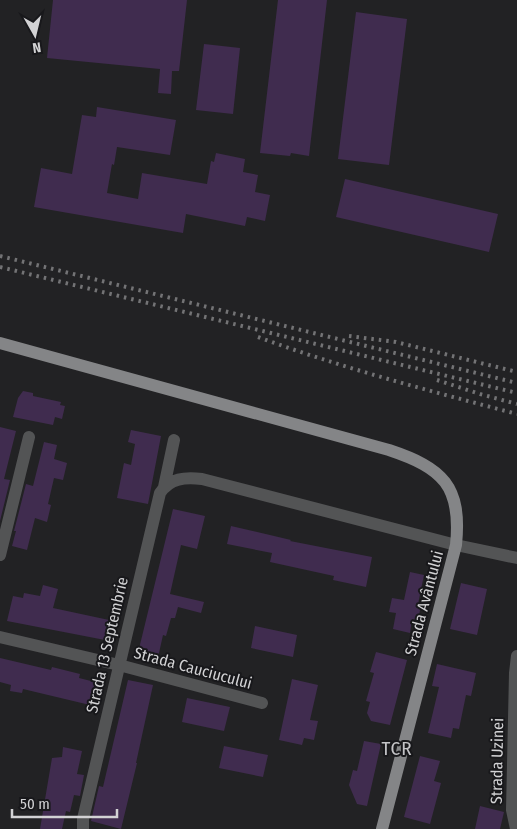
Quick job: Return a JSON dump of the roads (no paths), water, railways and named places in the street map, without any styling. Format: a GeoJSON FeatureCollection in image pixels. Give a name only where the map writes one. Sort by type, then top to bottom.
{"type":"FeatureCollection","features":[{"type":"Feature","properties":{"kind":"main road"},"geometry":{"type":"LineString","coordinates":[[0,343],[414,458],[432,468],[443,479],[454,500],[458,523],[456,545]]}},
{"type":"Feature","properties":{"kind":"main road","name":"Strada Avântului"},"geometry":{"type":"LineString","coordinates":[[382,829],[456,545]]}},
{"type":"Feature","properties":{"kind":"street"},"geometry":{"type":"LineString","coordinates":[[0,556],[29,436]]}},
{"type":"Feature","properties":{"kind":"street","name":"Strada 13 Septembrie"},"geometry":{"type":"LineString","coordinates":[[83,829],[83,819],[119,665],[174,440]]}},
{"type":"Feature","properties":{"kind":"street","name":"Strada Avântului"},"geometry":{"type":"LineString","coordinates":[[164,487],[180,479],[202,479],[456,545]]}},
{"type":"Feature","properties":{"kind":"street"},"geometry":{"type":"LineString","coordinates":[[456,545],[517,558]]}},
{"type":"Feature","properties":{"kind":"street","name":"Strada Cauciucului"},"geometry":{"type":"LineString","coordinates":[[0,637],[119,665],[262,703]]}},
{"type":"Feature","properties":{"kind":"street","name":"Strada Uzinei"},"geometry":{"type":"LineString","coordinates":[[516,829],[512,810],[517,656]]}},
{"type":"Feature","properties":{"kind":"railway"},"geometry":{"type":"LineString","coordinates":[[0,256],[517,383]]}},
{"type":"Feature","properties":{"kind":"railway"},"geometry":{"type":"LineString","coordinates":[[0,267],[517,393]]}},
{"type":"Feature","properties":{"kind":"railway"},"geometry":{"type":"LineString","coordinates":[[349,336],[396,342],[517,372]]}},
{"type":"Feature","properties":{"kind":"railway"},"geometry":{"type":"LineString","coordinates":[[258,337],[354,369],[517,414]]}},
{"type":"Feature","properties":{"kind":"railway"},"geometry":{"type":"LineString","coordinates":[[437,380],[517,404]]}},
{"type":"Feature","properties":{"kind":"district","name":"TCR"},"geometry":{"type":"Point","coordinates":[397,748]}}]}
